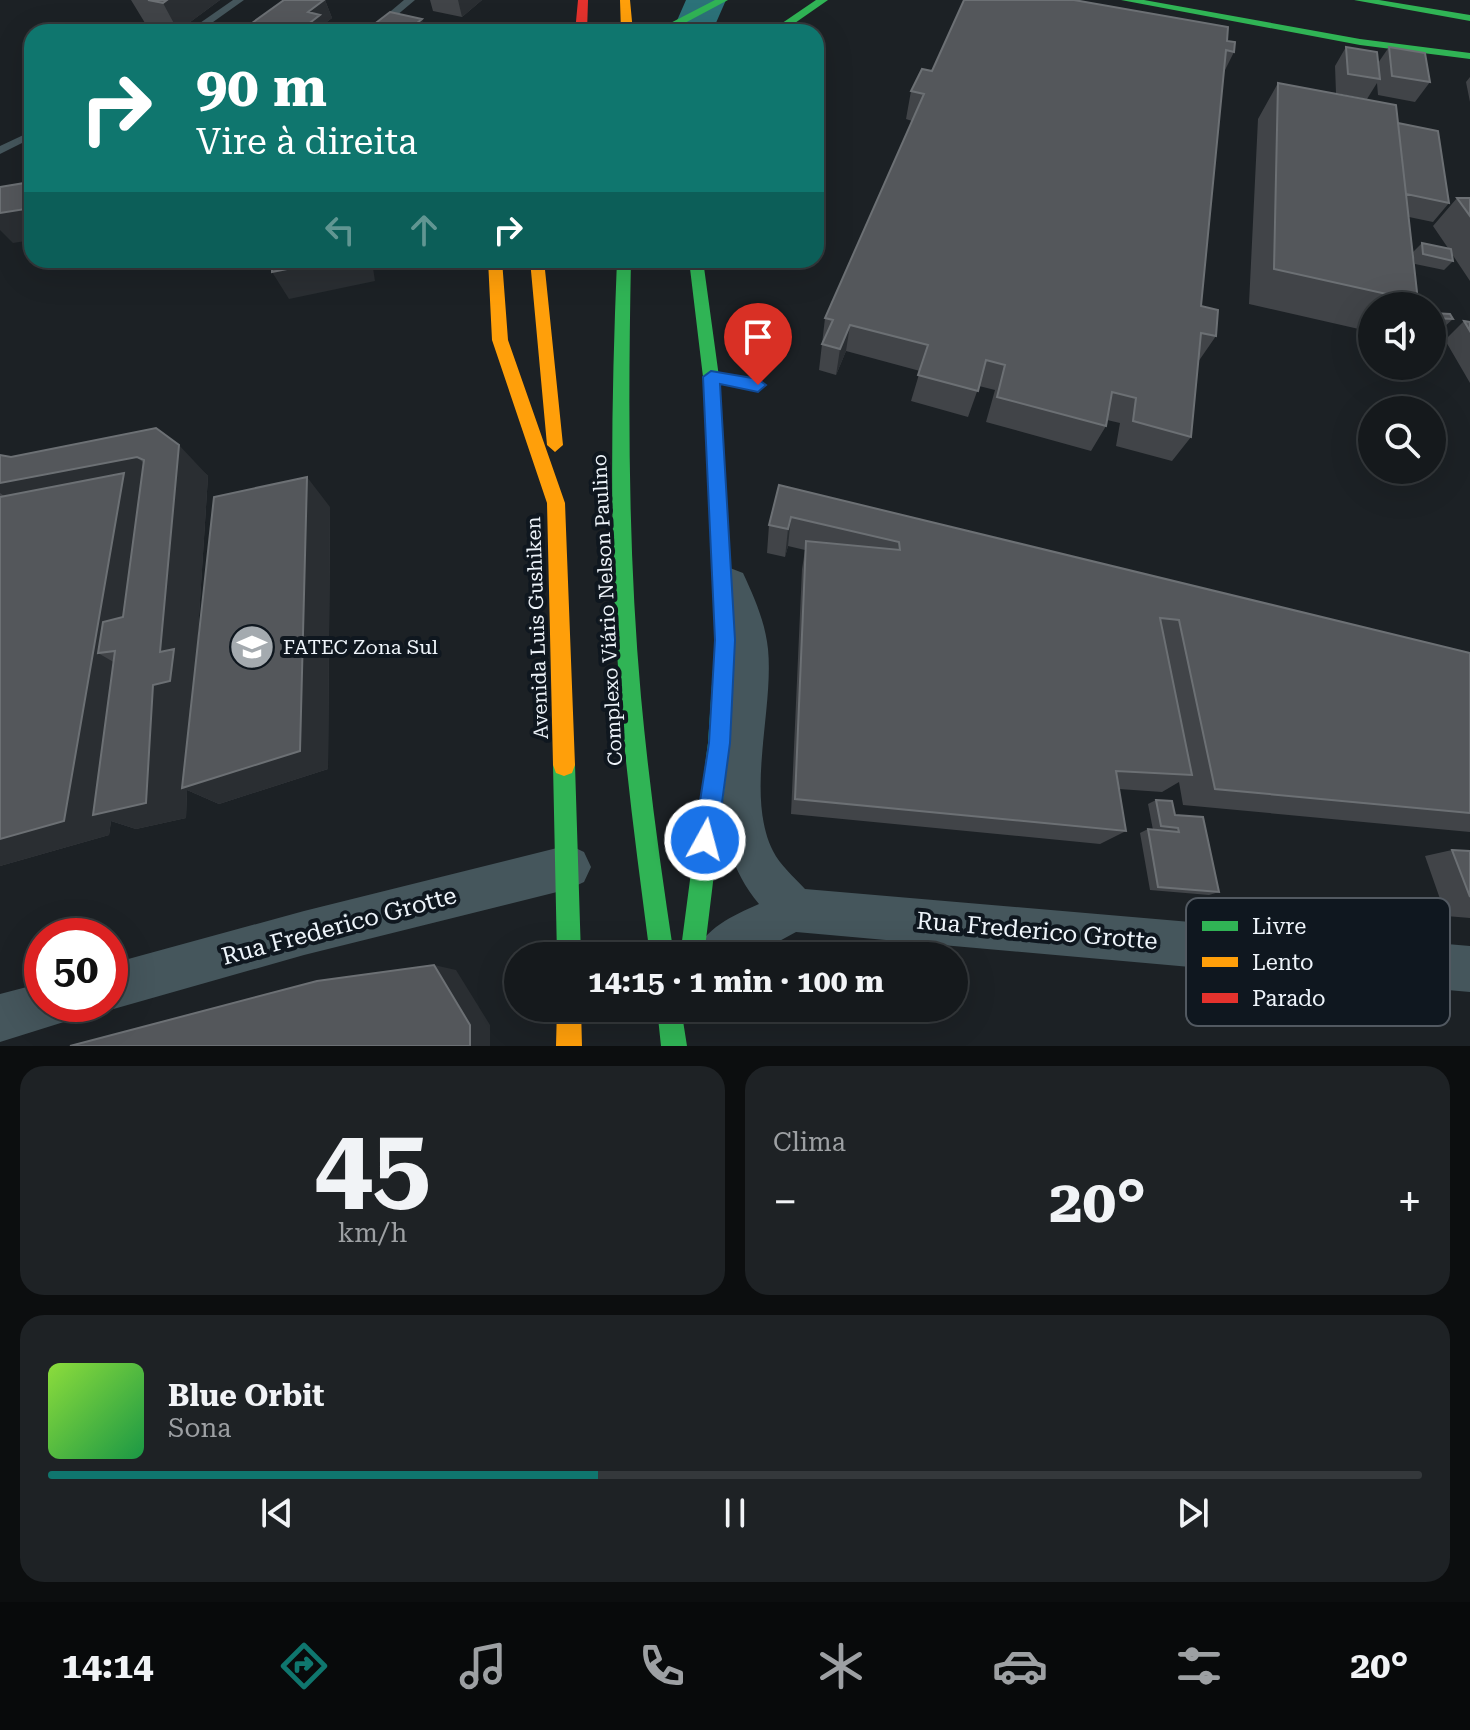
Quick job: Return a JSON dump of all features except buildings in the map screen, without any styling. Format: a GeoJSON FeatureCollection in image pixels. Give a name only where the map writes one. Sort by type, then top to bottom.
{"type":"FeatureCollection","features":[{"type":"Feature","properties":{"kind":"main road"},"geometry":{"type":"LineString","coordinates":[[582,24],[583,0]]}},
{"type":"Feature","properties":{"kind":"main road"},"geometry":{"type":"LineString","coordinates":[[625,0],[626,24]]}},
{"type":"Feature","properties":{"kind":"main road"},"geometry":{"type":"LineString","coordinates":[[675,24],[723,0]]}},
{"type":"Feature","properties":{"kind":"main road"},"geometry":{"type":"LineString","coordinates":[[786,24],[823,0]]}},
{"type":"Feature","properties":{"kind":"main road"},"geometry":{"type":"LineString","coordinates":[[796,16],[835,0]]}},
{"type":"Feature","properties":{"kind":"main road"},"geometry":{"type":"LineString","coordinates":[[1126,0],[1360,42],[1470,56]]}},
{"type":"Feature","properties":{"kind":"main road"},"geometry":{"type":"LineString","coordinates":[[1359,0],[1470,18]]}},
{"type":"Feature","properties":{"kind":"main road"},"geometry":{"type":"LineString","coordinates":[[1345,16],[1470,35]]}},
{"type":"Feature","properties":{"kind":"main road","name":"Avenida Luis Gushiken"},"geometry":{"type":"LineString","coordinates":[[496,268],[500,340],[556,503],[557,629],[569,867],[569,942]]}},
{"type":"Feature","properties":{"kind":"main road"},"geometry":{"type":"LineString","coordinates":[[538,268],[542,337],[556,448],[556,503]]}},
{"type":"Feature","properties":{"kind":"main road","name":"Complexo Viário Nelson Paulino"},"geometry":{"type":"LineString","coordinates":[[624,268],[619,380],[621,487],[633,728],[660,942]]}},
{"type":"Feature","properties":{"kind":"main road"},"geometry":{"type":"LineString","coordinates":[[694,942],[719,743],[725,640],[711,377],[697,268]]}},
{"type":"Feature","properties":{"kind":"main road"},"geometry":{"type":"LineString","coordinates":[[569,1022],[569,1046]]}},
{"type":"Feature","properties":{"kind":"main road"},"geometry":{"type":"LineString","coordinates":[[671,1022],[674,1046]]}},
{"type":"Feature","properties":{"kind":"main road"},"geometry":{"type":"LineString","coordinates":[[682,1046],[685,1022]]}},
{"type":"Feature","properties":{"kind":"street"},"geometry":{"type":"LineString","coordinates":[[721,567],[742,604],[750,635],[742,812],[751,853],[767,882],[795,910]]}},
{"type":"Feature","properties":{"kind":"street","name":"Rua Frederico Grotte"},"geometry":{"type":"LineString","coordinates":[[128,982],[304,933],[569,867]]}},
{"type":"Feature","properties":{"kind":"street","name":"Rua Frederico Grotte"},"geometry":{"type":"LineString","coordinates":[[734,942],[745,933],[795,910],[1186,944]]}},
{"type":"Feature","properties":{"kind":"street","name":"Rua Frederico Grotte"},"geometry":{"type":"LineString","coordinates":[[1450,967],[1470,969]]}},
{"type":"Feature","properties":{"kind":"street"},"geometry":{"type":"LineString","coordinates":[[0,1018],[24,1011]]}},
{"type":"Feature","properties":{"kind":"lane"},"geometry":{"type":"LineString","coordinates":[[204,24],[239,0]]}},
{"type":"Feature","properties":{"kind":"lane"},"geometry":{"type":"LineString","coordinates":[[381,24],[410,0]]}},
{"type":"Feature","properties":{"kind":"lane"},"geometry":{"type":"LineString","coordinates":[[0,151],[24,138]]}},
{"type":"Feature","properties":{"kind":"lane"},"geometry":{"type":"LineString","coordinates":[[711,377],[758,385]]}},
{"type":"Feature","properties":{"kind":"waterway"},"geometry":{"type":"LineString","coordinates":[[696,24],[706,0]]}},
{"type":"Feature","properties":{"kind":"traffic: fast"},"geometry":{"type":"LineString","coordinates":[[675,24],[723,0]]}},
{"type":"Feature","properties":{"kind":"traffic: fast"},"geometry":{"type":"LineString","coordinates":[[787,24],[823,0]]}},
{"type":"Feature","properties":{"kind":"traffic: fast"},"geometry":{"type":"LineString","coordinates":[[1126,0],[1360,42],[1470,56]]}},
{"type":"Feature","properties":{"kind":"traffic: fast"},"geometry":{"type":"LineString","coordinates":[[1359,0],[1470,18]]}},
{"type":"Feature","properties":{"kind":"traffic: fast"},"geometry":{"type":"LineString","coordinates":[[624,268],[621,447],[626,633],[638,782],[660,942]]}},
{"type":"Feature","properties":{"kind":"traffic: fast"},"geometry":{"type":"LineString","coordinates":[[694,942],[719,743],[725,640],[711,377],[697,268]]}},
{"type":"Feature","properties":{"kind":"traffic: fast"},"geometry":{"type":"LineString","coordinates":[[564,765],[569,942]]}},
{"type":"Feature","properties":{"kind":"traffic: fast"},"geometry":{"type":"LineString","coordinates":[[671,1022],[674,1046]]}},
{"type":"Feature","properties":{"kind":"traffic: slow"},"geometry":{"type":"LineString","coordinates":[[625,0],[626,24]]}},
{"type":"Feature","properties":{"kind":"traffic: slow"},"geometry":{"type":"LineString","coordinates":[[496,268],[500,340],[556,503],[564,765]]}},
{"type":"Feature","properties":{"kind":"traffic: slow"},"geometry":{"type":"LineString","coordinates":[[538,268],[555,445]]}},
{"type":"Feature","properties":{"kind":"traffic: slow"},"geometry":{"type":"LineString","coordinates":[[569,1022],[569,1046]]}},
{"type":"Feature","properties":{"kind":"traffic: jam"},"geometry":{"type":"LineString","coordinates":[[582,24],[583,0]]}},
{"type":"Feature","properties":{"kind":"place","name":"FATEC Zona Sul"},"geometry":{"type":"Point","coordinates":[252,647]}},
{"type":"Feature","properties":{"kind":"route"},"geometry":{"type":"LineString","coordinates":[[705,840],[719,743],[725,640],[711,377],[758,385]]}}]}
